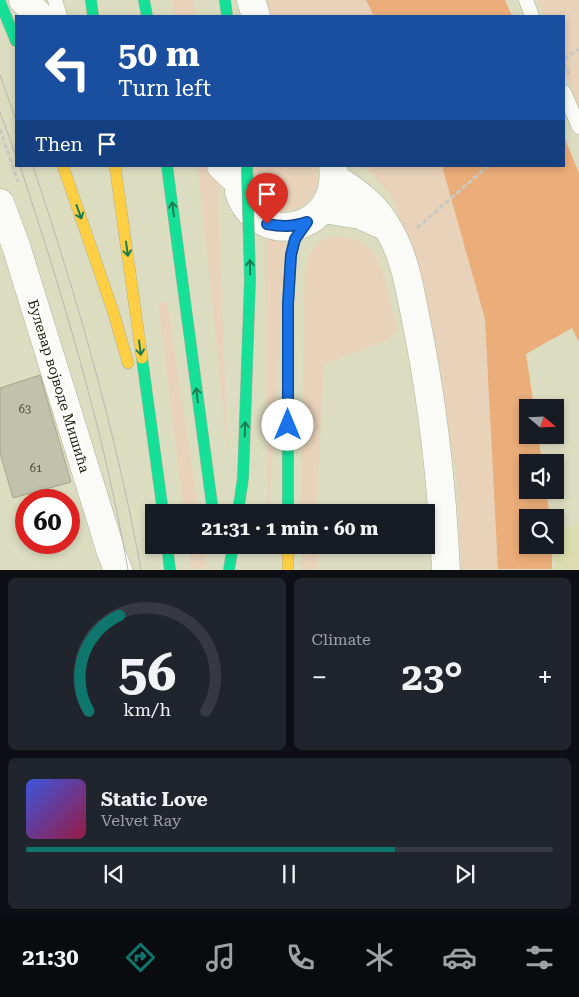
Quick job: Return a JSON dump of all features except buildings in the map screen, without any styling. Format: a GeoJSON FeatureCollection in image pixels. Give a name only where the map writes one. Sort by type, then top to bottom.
{"type":"FeatureCollection","features":[{"type":"Feature","properties":{"kind":"main road"},"geometry":{"type":"LineString","coordinates":[[91,0],[93,15]]}},
{"type":"Feature","properties":{"kind":"main road"},"geometry":{"type":"LineString","coordinates":[[144,0],[147,15]]}},
{"type":"Feature","properties":{"kind":"main road"},"geometry":{"type":"LineString","coordinates":[[225,0],[227,15]]}},
{"type":"Feature","properties":{"kind":"main road"},"geometry":{"type":"LineString","coordinates":[[0,2],[15,39]]}},
{"type":"Feature","properties":{"kind":"main road"},"geometry":{"type":"LineString","coordinates":[[63,167],[113,311],[130,370]]}},
{"type":"Feature","properties":{"kind":"main road"},"geometry":{"type":"LineString","coordinates":[[115,167],[162,504]]}},
{"type":"Feature","properties":{"kind":"main road"},"geometry":{"type":"LineString","coordinates":[[167,167],[212,504]]}},
{"type":"Feature","properties":{"kind":"main road"},"geometry":{"type":"LineString","coordinates":[[236,170],[250,280],[243,478],[239,504]]}},
{"type":"Feature","properties":{"kind":"main road"},"geometry":{"type":"LineString","coordinates":[[288,504],[288,304],[291,255],[295,239],[315,216]]}},
{"type":"Feature","properties":{"kind":"main road"},"geometry":{"type":"LineString","coordinates":[[135,390],[159,486]]}},
{"type":"Feature","properties":{"kind":"main road"},"geometry":{"type":"LineString","coordinates":[[168,554],[170,570]]}},
{"type":"Feature","properties":{"kind":"main road"},"geometry":{"type":"LineString","coordinates":[[219,554],[221,570]]}},
{"type":"Feature","properties":{"kind":"main road"},"geometry":{"type":"LineString","coordinates":[[229,570],[232,554]]}},
{"type":"Feature","properties":{"kind":"main road"},"geometry":{"type":"LineString","coordinates":[[288,554],[288,570]]}},
{"type":"Feature","properties":{"kind":"street"},"geometry":{"type":"LineString","coordinates":[[23,0],[39,15]]}},
{"type":"Feature","properties":{"kind":"street"},"geometry":{"type":"LineString","coordinates":[[252,0],[256,15]]}},
{"type":"Feature","properties":{"kind":"street"},"geometry":{"type":"LineString","coordinates":[[236,170],[240,195],[246,207],[267,224],[280,227],[294,226],[315,216],[330,200],[334,172]]}},
{"type":"Feature","properties":{"kind":"street"},"geometry":{"type":"LineString","coordinates":[[334,172],[371,204],[393,237],[408,282],[424,363],[443,503],[446,570]]}},
{"type":"Feature","properties":{"kind":"street","name":"Булевар војводе Мишића"},"geometry":{"type":"LineString","coordinates":[[0,203],[16,246],[90,487],[118,570]]}},
{"type":"Feature","properties":{"kind":"street"},"geometry":{"type":"LineString","coordinates":[[315,216],[360,215],[393,237]]}},
{"type":"Feature","properties":{"kind":"lane"},"geometry":{"type":"LineString","coordinates":[[55,0],[60,15]]}},
{"type":"Feature","properties":{"kind":"lane"},"geometry":{"type":"LineString","coordinates":[[526,0],[532,15]]}},
{"type":"Feature","properties":{"kind":"lane"},"geometry":{"type":"LineString","coordinates":[[565,94],[579,127]]}},
{"type":"Feature","properties":{"kind":"path"},"geometry":{"type":"LineString","coordinates":[[565,58],[579,49]]}},
{"type":"Feature","properties":{"kind":"path"},"geometry":{"type":"LineString","coordinates":[[393,237],[487,167]]}},
{"type":"Feature","properties":{"kind":"shaded area"},"geometry":{"type":"Polygon","coordinates":[[[172,0],[193,0],[196,15],[175,15],[172,0]]]}},
{"type":"Feature","properties":{"kind":"shaded area"},"geometry":{"type":"Polygon","coordinates":[[[263,0],[366,0],[374,15],[269,15],[263,0]]]}},
{"type":"Feature","properties":{"kind":"shaded area"},"geometry":{"type":"Polygon","coordinates":[[[366,0],[505,0],[512,15],[374,15],[366,0]]]}},
{"type":"Feature","properties":{"kind":"shaded area"},"geometry":{"type":"Polygon","coordinates":[[[538,0],[579,0],[579,110],[565,72],[565,15],[544,15],[538,0]]]}},
{"type":"Feature","properties":{"kind":"shaded area"},"geometry":{"type":"Polygon","coordinates":[[[565,139],[579,173],[579,342],[572,328],[526,354],[533,399],[519,399],[519,444],[539,444],[541,454],[519,454],[519,499],[547,499],[549,509],[519,509],[519,554],[552,554],[552,569],[498,569],[485,319],[442,167],[565,167],[565,139]]]}},
{"type":"Feature","properties":{"kind":"shaded area"},"geometry":{"type":"Polygon","coordinates":[[[198,167],[208,167],[217,178],[228,459],[198,167]]]}},
{"type":"Feature","properties":{"kind":"shaded area"},"geometry":{"type":"Polygon","coordinates":[[[252,167],[317,167],[316,187],[306,203],[298,208],[288,211],[266,206],[258,198],[254,186],[252,167]]]}},
{"type":"Feature","properties":{"kind":"shaded area"},"geometry":{"type":"Polygon","coordinates":[[[365,167],[442,167],[485,319],[502,569],[462,569],[456,471],[410,248],[391,195],[365,167]]]}},
{"type":"Feature","properties":{"kind":"shaded area"},"geometry":{"type":"Polygon","coordinates":[[[265,232],[286,235],[269,504],[268,504],[265,232]]]}},
{"type":"Feature","properties":{"kind":"shaded area"},"geometry":{"type":"Polygon","coordinates":[[[335,236],[347,237],[358,240],[372,250],[382,271],[397,329],[388,340],[324,364],[316,504],[301,504],[304,295],[307,257],[320,240],[335,236]]]}},
{"type":"Feature","properties":{"kind":"shaded area"},"geometry":{"type":"Polygon","coordinates":[[[167,301],[198,504],[183,504],[158,303],[167,301]]]}},
{"type":"Feature","properties":{"kind":"shaded area"},"geometry":{"type":"Polygon","coordinates":[[[579,524],[579,569],[555,569],[554,554],[564,554],[564,528],[579,524]]]}},
{"type":"Feature","properties":{"kind":"shaded area"},"geometry":{"type":"Polygon","coordinates":[[[189,554],[204,554],[207,569],[191,569],[189,554]]]}},
{"type":"Feature","properties":{"kind":"shaded area"},"geometry":{"type":"Polygon","coordinates":[[[301,554],[317,554],[318,569],[301,570],[301,554]]]}},
{"type":"Feature","properties":{"kind":"tram line"},"geometry":{"type":"LineString","coordinates":[[0,75],[15,117]]}},
{"type":"Feature","properties":{"kind":"tram line"},"geometry":{"type":"LineString","coordinates":[[0,112],[15,153]]}},
{"type":"Feature","properties":{"kind":"tram line"},"geometry":{"type":"LineString","coordinates":[[20,167],[82,366],[107,467],[128,570]]}},
{"type":"Feature","properties":{"kind":"tram line"},"geometry":{"type":"LineString","coordinates":[[33,167],[65,265],[94,366],[120,467],[141,570]]}},
{"type":"Feature","properties":{"kind":"traffic: fast"},"geometry":{"type":"LineString","coordinates":[[91,0],[93,15]]}},
{"type":"Feature","properties":{"kind":"traffic: fast"},"geometry":{"type":"LineString","coordinates":[[144,0],[147,15]]}},
{"type":"Feature","properties":{"kind":"traffic: fast"},"geometry":{"type":"LineString","coordinates":[[225,0],[227,15]]}},
{"type":"Feature","properties":{"kind":"traffic: fast"},"geometry":{"type":"LineString","coordinates":[[0,2],[15,39]]}},
{"type":"Feature","properties":{"kind":"traffic: fast"},"geometry":{"type":"LineString","coordinates":[[167,167],[212,504]]}},
{"type":"Feature","properties":{"kind":"traffic: fast"},"geometry":{"type":"LineString","coordinates":[[243,478],[250,280],[247,167]]}},
{"type":"Feature","properties":{"kind":"traffic: fast"},"geometry":{"type":"LineString","coordinates":[[288,504],[288,304],[291,255],[295,239],[307,222]]}},
{"type":"Feature","properties":{"kind":"traffic: fast"},"geometry":{"type":"LineString","coordinates":[[142,358],[162,504]]}},
{"type":"Feature","properties":{"kind":"traffic: fast"},"geometry":{"type":"LineString","coordinates":[[239,504],[243,478]]}},
{"type":"Feature","properties":{"kind":"traffic: fast"},"geometry":{"type":"LineString","coordinates":[[168,554],[170,570]]}},
{"type":"Feature","properties":{"kind":"traffic: fast"},"geometry":{"type":"LineString","coordinates":[[229,570],[232,554]]}},
{"type":"Feature","properties":{"kind":"traffic: slow"},"geometry":{"type":"LineString","coordinates":[[63,167],[113,311],[128,363]]}},
{"type":"Feature","properties":{"kind":"traffic: slow"},"geometry":{"type":"LineString","coordinates":[[115,167],[142,358]]}},
{"type":"Feature","properties":{"kind":"traffic: slow"},"geometry":{"type":"LineString","coordinates":[[288,554],[288,570]]}},
{"type":"Feature","properties":{"kind":"route"},"geometry":{"type":"LineString","coordinates":[[267,224],[280,227],[294,226],[307,222],[295,239],[291,255],[288,304],[288,425]]}}]}
